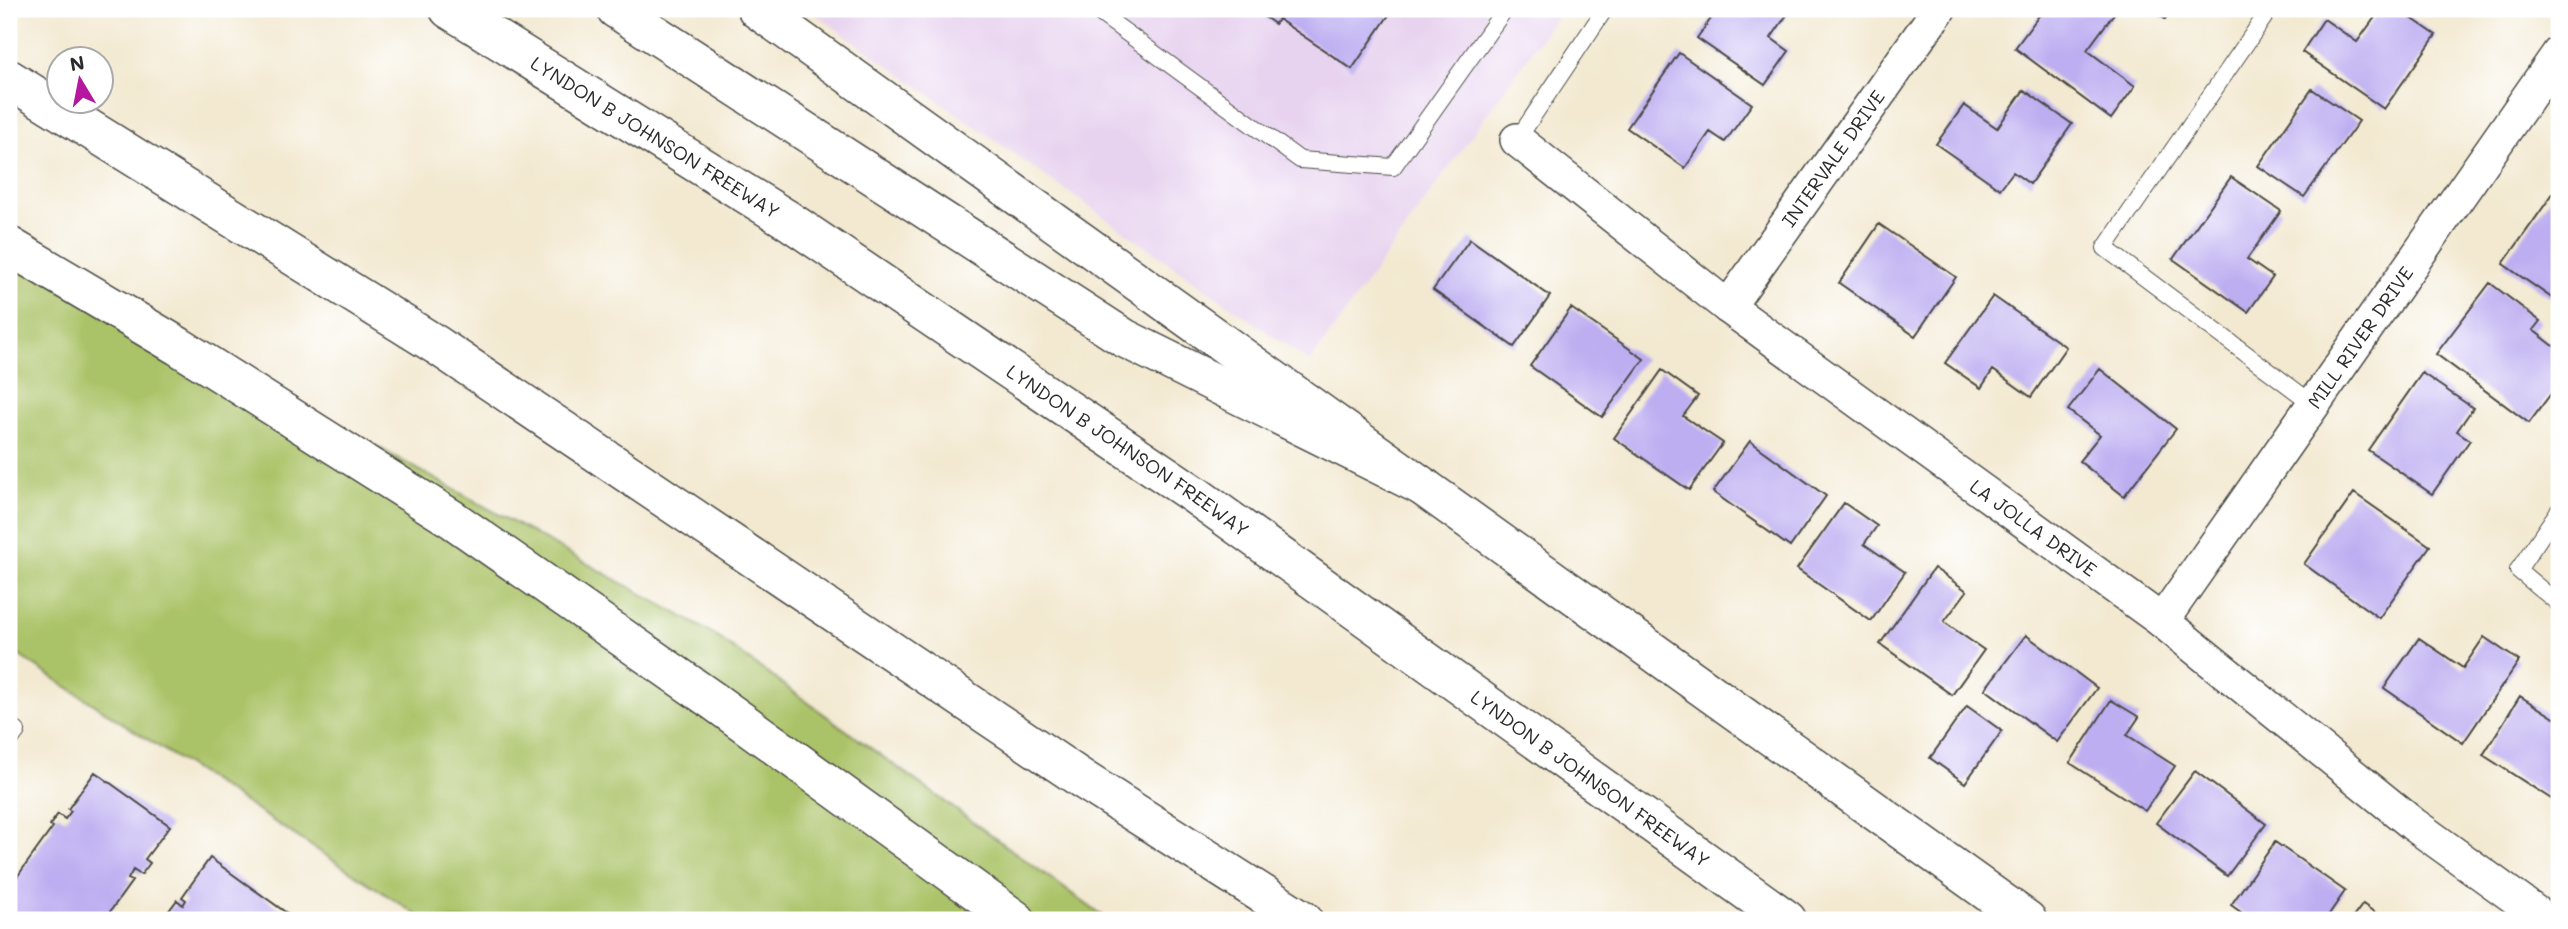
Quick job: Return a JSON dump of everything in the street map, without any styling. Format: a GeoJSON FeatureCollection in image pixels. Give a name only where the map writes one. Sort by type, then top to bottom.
{"type":"FeatureCollection","features":[{"type":"Feature","properties":{"kind":"main road","name":"LYNDON B JOHNSON FREEWAY"},"geometry":{"type":"LineString","coordinates":[[449,9],[788,220],[1195,495],[1787,920]]}},
{"type":"Feature","properties":{"kind":"main road"},"geometry":{"type":"LineString","coordinates":[[616,9],[1124,338],[1424,487]]}},
{"type":"Feature","properties":{"kind":"main road"},"geometry":{"type":"LineString","coordinates":[[757,9],[2027,920]]}},
{"type":"Feature","properties":{"kind":"main road"},"geometry":{"type":"LineString","coordinates":[[9,79],[438,346],[1082,779],[1303,920]]}},
{"type":"Feature","properties":{"kind":"main road"},"geometry":{"type":"LineString","coordinates":[[9,246],[178,346],[452,519],[715,702],[1016,920]]}},
{"type":"Feature","properties":{"kind":"street","name":"INTERVALE DRIVE"},"geometry":{"type":"LineString","coordinates":[[1728,307],[1939,9]]}},
{"type":"Feature","properties":{"kind":"street","name":"MILL RIVER DRIVE"},"geometry":{"type":"LineString","coordinates":[[2162,621],[2559,53]]}},
{"type":"Feature","properties":{"kind":"street","name":"LA JOLLA DRIVE"},"geometry":{"type":"LineString","coordinates":[[1517,140],[1728,307],[2162,621],[2413,824],[2546,920]]}},
{"type":"Feature","properties":{"kind":"lane"},"geometry":{"type":"LineString","coordinates":[[1094,9],[1300,160],[1393,167],[1505,9]]}},
{"type":"Feature","properties":{"kind":"lane"},"geometry":{"type":"LineString","coordinates":[[1517,140],[1605,9]]}},
{"type":"Feature","properties":{"kind":"lane"},"geometry":{"type":"LineString","coordinates":[[2270,9],[2105,248],[2313,404]]}},
{"type":"Feature","properties":{"kind":"lane"},"geometry":{"type":"LineString","coordinates":[[2559,510],[2518,570],[2559,604]]}},
{"type":"Feature","properties":{"kind":"lane"},"geometry":{"type":"LineString","coordinates":[[9,725],[17,731],[9,742]]}},
{"type":"Feature","properties":{"kind":"shaded area"},"geometry":{"type":"Polygon","coordinates":[[[808,9],[1562,9],[1310,362],[808,9]]]}},
{"type":"Feature","properties":{"kind":"green space"},"geometry":{"type":"Polygon","coordinates":[[[9,242],[712,633],[1108,920],[425,920],[9,649],[9,242]]]}},
{"type":"Feature","properties":{"kind":"building"},"geometry":{"type":"Polygon","coordinates":[[[1253,9],[1393,9],[1352,69],[1278,19],[1275,24],[1253,9]]]}},
{"type":"Feature","properties":{"kind":"building"},"geometry":{"type":"Polygon","coordinates":[[[1718,9],[1791,9],[1771,38],[1789,51],[1765,85],[1697,38],[1718,9]]]}},
{"type":"Feature","properties":{"kind":"building"},"geometry":{"type":"Polygon","coordinates":[[[2044,9],[2110,9],[2115,12],[2087,50],[2135,86],[2111,119],[2015,48],[2044,9]]]}},
{"type":"Feature","properties":{"kind":"building"},"geometry":{"type":"Polygon","coordinates":[[[2151,9],[2172,9],[2165,19],[2151,9]]]}},
{"type":"Feature","properties":{"kind":"building"},"geometry":{"type":"Polygon","coordinates":[[[2381,9],[2398,9],[2436,35],[2384,109],[2302,52],[2324,19],[2357,42],[2381,9]]]}},
{"type":"Feature","properties":{"kind":"building"},"geometry":{"type":"Polygon","coordinates":[[[1679,53],[1752,104],[1725,142],[1710,132],[1685,168],[1627,128],[1679,53]]]}},
{"type":"Feature","properties":{"kind":"building"},"geometry":{"type":"Polygon","coordinates":[[[2312,89],[2359,121],[2304,197],[2258,166],[2312,89]]]}},
{"type":"Feature","properties":{"kind":"building"},"geometry":{"type":"Polygon","coordinates":[[[2024,90],[2072,124],[2030,184],[2013,172],[2000,189],[1936,144],[1964,105],[1997,128],[2024,90]]]}},
{"type":"Feature","properties":{"kind":"building"},"geometry":{"type":"Polygon","coordinates":[[[2231,177],[2281,211],[2247,259],[2273,277],[2248,312],[2173,259],[2231,177]]]}},
{"type":"Feature","properties":{"kind":"building"},"geometry":{"type":"Polygon","coordinates":[[[2554,192],[2559,196],[2559,303],[2503,264],[2554,192]]]}},
{"type":"Feature","properties":{"kind":"building"},"geometry":{"type":"Polygon","coordinates":[[[1879,224],[1956,277],[1915,336],[1839,283],[1879,224]]]}},
{"type":"Feature","properties":{"kind":"building"},"geometry":{"type":"Polygon","coordinates":[[[1470,239],[1550,296],[1514,347],[1433,290],[1470,239]]]}},
{"type":"Feature","properties":{"kind":"building"},"geometry":{"type":"Polygon","coordinates":[[[2490,283],[2540,321],[2533,330],[2559,350],[2559,383],[2529,423],[2436,354],[2490,283]]]}},
{"type":"Feature","properties":{"kind":"building"},"geometry":{"type":"Polygon","coordinates":[[[1993,296],[2066,347],[2031,397],[1993,370],[1981,388],[1945,363],[1993,296]]]}},
{"type":"Feature","properties":{"kind":"building"},"geometry":{"type":"Polygon","coordinates":[[[1571,308],[1644,359],[1602,417],[1530,366],[1571,308]]]}},
{"type":"Feature","properties":{"kind":"building"},"geometry":{"type":"Polygon","coordinates":[[[2100,369],[2176,429],[2124,496],[2079,461],[2100,435],[2068,410],[2100,369]]]}},
{"type":"Feature","properties":{"kind":"building"},"geometry":{"type":"Polygon","coordinates":[[[1662,370],[1698,396],[1683,416],[1723,443],[1689,490],[1614,438],[1662,370]]]}},
{"type":"Feature","properties":{"kind":"building"},"geometry":{"type":"Polygon","coordinates":[[[2422,373],[2473,408],[2457,431],[2470,440],[2432,494],[2368,450],[2422,373]]]}},
{"type":"Feature","properties":{"kind":"building"},"geometry":{"type":"Polygon","coordinates":[[[1750,441],[1826,496],[1790,547],[1713,492],[1750,441]]]}},
{"type":"Feature","properties":{"kind":"building"},"geometry":{"type":"Polygon","coordinates":[[[2354,493],[2430,546],[2379,618],[2304,564],[2354,493]]]}},
{"type":"Feature","properties":{"kind":"building"},"geometry":{"type":"Polygon","coordinates":[[[1844,503],[1877,526],[1864,544],[1905,572],[1871,621],[1797,569],[1844,503]]]}},
{"type":"Feature","properties":{"kind":"building"},"geometry":{"type":"Polygon","coordinates":[[[1934,568],[1967,591],[1944,622],[1984,650],[1952,695],[1880,644],[1934,568]]]}},
{"type":"Feature","properties":{"kind":"building"},"geometry":{"type":"Polygon","coordinates":[[[2026,635],[2097,688],[2057,742],[1985,689],[2026,635]]]}},
{"type":"Feature","properties":{"kind":"building"},"geometry":{"type":"Polygon","coordinates":[[[2484,637],[2519,661],[2463,743],[2384,688],[2419,638],[2463,668],[2484,637]]]}},
{"type":"Feature","properties":{"kind":"building"},"geometry":{"type":"Polygon","coordinates":[[[2520,696],[2559,721],[2559,804],[2483,755],[2520,696]]]}},
{"type":"Feature","properties":{"kind":"building"},"geometry":{"type":"Polygon","coordinates":[[[2111,700],[2139,717],[2127,735],[2175,766],[2145,811],[2070,763],[2111,700]]]}},
{"type":"Feature","properties":{"kind":"building"},"geometry":{"type":"Polygon","coordinates":[[[1967,706],[2002,731],[1965,783],[1930,758],[1967,706]]]}},
{"type":"Feature","properties":{"kind":"building"},"geometry":{"type":"Polygon","coordinates":[[[2195,771],[2266,824],[2227,876],[2156,823],[2195,771]]]}},
{"type":"Feature","properties":{"kind":"building"},"geometry":{"type":"Polygon","coordinates":[[[95,772],[170,826],[145,859],[150,863],[141,875],[133,870],[128,879],[132,881],[104,920],[9,920],[9,888],[53,827],[50,825],[58,814],[65,819],[71,811],[68,809],[95,772]]]}},
{"type":"Feature","properties":{"kind":"building"},"geometry":{"type":"Polygon","coordinates":[[[2275,842],[2345,891],[2325,920],[2252,920],[2231,905],[2275,842]]]}},
{"type":"Feature","properties":{"kind":"building"},"geometry":{"type":"Polygon","coordinates":[[[210,858],[288,914],[283,920],[167,920],[171,915],[168,912],[177,900],[183,905],[186,900],[182,897],[210,858]]]}},
{"type":"Feature","properties":{"kind":"building"},"geometry":{"type":"Polygon","coordinates":[[[2363,904],[2385,920],[2351,920],[2363,904]]]}}]}
